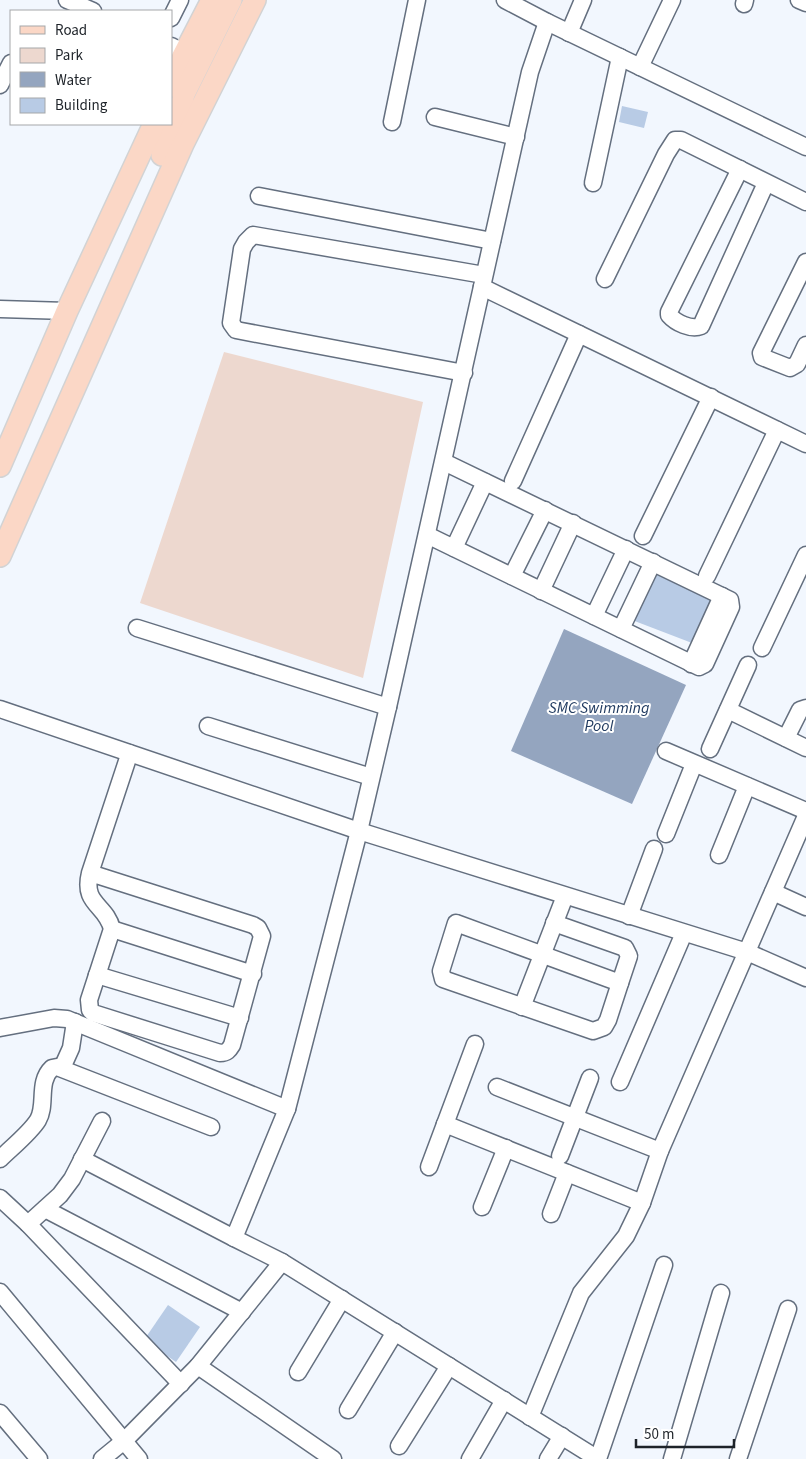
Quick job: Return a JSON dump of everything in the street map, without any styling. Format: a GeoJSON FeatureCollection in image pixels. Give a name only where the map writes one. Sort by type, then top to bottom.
{"type":"FeatureCollection","features":[{"type":"Feature","properties":{"kind":"main road"},"geometry":{"type":"LineString","coordinates":[[172,81],[178,50],[212,0]]}},
{"type":"Feature","properties":{"kind":"main road"},"geometry":{"type":"LineString","coordinates":[[0,523],[178,119],[184,94],[231,0]]}},
{"type":"Feature","properties":{"kind":"main road"},"geometry":{"type":"LineString","coordinates":[[178,119],[194,100],[246,0]]}},
{"type":"Feature","properties":{"kind":"main road"},"geometry":{"type":"LineString","coordinates":[[0,556],[183,144],[255,0]]}},
{"type":"Feature","properties":{"kind":"main road"},"geometry":{"type":"LineString","coordinates":[[0,466],[67,311],[154,125]]}},
{"type":"Feature","properties":{"kind":"street"},"geometry":{"type":"LineString","coordinates":[[67,0],[91,10]]}},
{"type":"Feature","properties":{"kind":"street"},"geometry":{"type":"LineString","coordinates":[[172,16],[180,0]]}},
{"type":"Feature","properties":{"kind":"street"},"geometry":{"type":"LineString","coordinates":[[392,122],[417,0]]}},
{"type":"Feature","properties":{"kind":"street"},"geometry":{"type":"LineString","coordinates":[[505,0],[620,58],[806,147]]}},
{"type":"Feature","properties":{"kind":"street"},"geometry":{"type":"LineString","coordinates":[[568,32],[583,0]]}},
{"type":"Feature","properties":{"kind":"street"},"geometry":{"type":"LineString","coordinates":[[640,67],[672,0]]}},
{"type":"Feature","properties":{"kind":"street"},"geometry":{"type":"LineString","coordinates":[[799,0],[806,3]]}},
{"type":"Feature","properties":{"kind":"street"},"geometry":{"type":"LineString","coordinates":[[234,1238],[287,1109],[359,831],[444,462],[530,72],[547,22]]}},
{"type":"Feature","properties":{"kind":"street"},"geometry":{"type":"LineString","coordinates":[[594,183],[620,58]]}},
{"type":"Feature","properties":{"kind":"street"},"geometry":{"type":"LineString","coordinates":[[0,85],[10,65]]}},
{"type":"Feature","properties":{"kind":"street"},"geometry":{"type":"LineString","coordinates":[[435,117],[516,138]]}},
{"type":"Feature","properties":{"kind":"street"},"geometry":{"type":"LineString","coordinates":[[605,279],[666,154],[675,140],[681,140],[806,202]]}},
{"type":"Feature","properties":{"kind":"street"},"geometry":{"type":"LineString","coordinates":[[740,169],[669,312],[669,315],[675,320],[692,328],[701,326],[766,183]]}},
{"type":"Feature","properties":{"kind":"street"},"geometry":{"type":"LineString","coordinates":[[259,196],[492,240]]}},
{"type":"Feature","properties":{"kind":"street"},"geometry":{"type":"LineString","coordinates":[[464,372],[236,330],[231,323],[242,250],[246,242],[253,235],[483,281],[579,334],[806,444]]}},
{"type":"Feature","properties":{"kind":"street"},"geometry":{"type":"LineString","coordinates":[[806,262],[761,353],[762,356],[794,368],[806,345]]}},
{"type":"Feature","properties":{"kind":"street"},"geometry":{"type":"LineString","coordinates":[[0,309],[67,311]]}},
{"type":"Feature","properties":{"kind":"street"},"geometry":{"type":"LineString","coordinates":[[513,482],[579,334]]}},
{"type":"Feature","properties":{"kind":"street"},"geometry":{"type":"LineString","coordinates":[[643,536],[711,397]]}},
{"type":"Feature","properties":{"kind":"street"},"geometry":{"type":"LineString","coordinates":[[707,576],[777,430]]}},
{"type":"Feature","properties":{"kind":"street"},"geometry":{"type":"LineString","coordinates":[[427,535],[699,667],[705,664],[732,607],[730,600],[444,462]]}},
{"type":"Feature","properties":{"kind":"street"},"geometry":{"type":"LineString","coordinates":[[454,548],[485,482]]}},
{"type":"Feature","properties":{"kind":"street"},"geometry":{"type":"LineString","coordinates":[[512,576],[545,510]]}},
{"type":"Feature","properties":{"kind":"street"},"geometry":{"type":"LineString","coordinates":[[541,591],[574,524]]}},
{"type":"Feature","properties":{"kind":"street"},"geometry":{"type":"LineString","coordinates":[[594,616],[626,549]]}},
{"type":"Feature","properties":{"kind":"street"},"geometry":{"type":"LineString","coordinates":[[762,648],[806,555]]}},
{"type":"Feature","properties":{"kind":"street"},"geometry":{"type":"LineString","coordinates":[[621,629],[652,562]]}},
{"type":"Feature","properties":{"kind":"street"},"geometry":{"type":"LineString","coordinates":[[136,628],[388,707]]}},
{"type":"Feature","properties":{"kind":"street"},"geometry":{"type":"LineString","coordinates":[[710,749],[748,665]]}},
{"type":"Feature","properties":{"kind":"street"},"geometry":{"type":"LineString","coordinates":[[786,738],[800,710],[806,708]]}},
{"type":"Feature","properties":{"kind":"street"},"geometry":{"type":"LineString","coordinates":[[0,709],[359,831],[747,952],[806,978]]}},
{"type":"Feature","properties":{"kind":"street"},"geometry":{"type":"LineString","coordinates":[[728,710],[806,748]]}},
{"type":"Feature","properties":{"kind":"street"},"geometry":{"type":"LineString","coordinates":[[208,726],[371,777]]}},
{"type":"Feature","properties":{"kind":"street"},"geometry":{"type":"LineString","coordinates":[[666,751],[806,812]]}},
{"type":"Feature","properties":{"kind":"street"},"geometry":{"type":"LineString","coordinates":[[90,873],[258,928],[262,936],[253,974],[229,1050],[225,1053],[220,1053],[93,1013],[88,1006],[96,975],[112,929],[108,920],[90,896],[88,889],[90,873],[129,753]]}},
{"type":"Feature","properties":{"kind":"street"},"geometry":{"type":"LineString","coordinates":[[666,834],[694,764]]}},
{"type":"Feature","properties":{"kind":"street"},"geometry":{"type":"LineString","coordinates":[[719,855],[747,786]]}},
{"type":"Feature","properties":{"kind":"street"},"geometry":{"type":"LineString","coordinates":[[530,1417],[582,1293],[626,1236],[642,1203],[660,1151],[806,816]]}},
{"type":"Feature","properties":{"kind":"street"},"geometry":{"type":"LineString","coordinates":[[629,916],[654,849]]}},
{"type":"Feature","properties":{"kind":"street"},"geometry":{"type":"LineString","coordinates":[[773,892],[806,907]]}},
{"type":"Feature","properties":{"kind":"street"},"geometry":{"type":"LineString","coordinates":[[522,1007],[565,896]]}},
{"type":"Feature","properties":{"kind":"street"},"geometry":{"type":"LineString","coordinates":[[554,923],[625,948],[629,956],[608,1020],[604,1027],[593,1032],[443,979],[441,971],[456,923],[620,983]]}},
{"type":"Feature","properties":{"kind":"street"},"geometry":{"type":"LineString","coordinates":[[112,929],[253,974]]}},
{"type":"Feature","properties":{"kind":"street"},"geometry":{"type":"LineString","coordinates":[[620,1082],[684,933]]}},
{"type":"Feature","properties":{"kind":"street"},"geometry":{"type":"LineString","coordinates":[[96,975],[240,1018]]}},
{"type":"Feature","properties":{"kind":"street"},"geometry":{"type":"LineString","coordinates":[[0,1028],[54,1018],[75,1022],[287,1109]]}},
{"type":"Feature","properties":{"kind":"street"},"geometry":{"type":"LineString","coordinates":[[62,1068],[71,1048],[75,1022]]}},
{"type":"Feature","properties":{"kind":"street"},"geometry":{"type":"LineString","coordinates":[[429,1166],[475,1044]]}},
{"type":"Feature","properties":{"kind":"street"},"geometry":{"type":"LineString","coordinates":[[0,1159],[39,1119],[42,1090],[47,1075],[52,1068],[62,1068],[211,1127]]}},
{"type":"Feature","properties":{"kind":"street"},"geometry":{"type":"LineString","coordinates":[[560,1156],[590,1078]]}},
{"type":"Feature","properties":{"kind":"street"},"geometry":{"type":"LineString","coordinates":[[497,1087],[660,1151]]}},
{"type":"Feature","properties":{"kind":"street"},"geometry":{"type":"LineString","coordinates":[[28,1224],[67,1186],[102,1121]]}},
{"type":"Feature","properties":{"kind":"street"},"geometry":{"type":"LineString","coordinates":[[446,1124],[642,1203]]}},
{"type":"Feature","properties":{"kind":"street"},"geometry":{"type":"LineString","coordinates":[[482,1207],[506,1148]]}},
{"type":"Feature","properties":{"kind":"street"},"geometry":{"type":"LineString","coordinates":[[82,1159],[282,1262],[595,1458],[664,1265]]}},
{"type":"Feature","properties":{"kind":"street"},"geometry":{"type":"LineString","coordinates":[[551,1214],[567,1173]]}},
{"type":"Feature","properties":{"kind":"street"},"geometry":{"type":"LineString","coordinates":[[0,1198],[28,1224],[182,1384]]}},
{"type":"Feature","properties":{"kind":"street"},"geometry":{"type":"LineString","coordinates":[[45,1209],[242,1312]]}},
{"type":"Feature","properties":{"kind":"street"},"geometry":{"type":"LineString","coordinates":[[102,1459],[124,1441],[182,1384],[282,1262]]}},
{"type":"Feature","properties":{"kind":"street"},"geometry":{"type":"LineString","coordinates":[[0,1292],[139,1459]]}},
{"type":"Feature","properties":{"kind":"street"},"geometry":{"type":"LineString","coordinates":[[672,1459],[721,1293]]}},
{"type":"Feature","properties":{"kind":"street"},"geometry":{"type":"LineString","coordinates":[[298,1372],[342,1299]]}},
{"type":"Feature","properties":{"kind":"street"},"geometry":{"type":"LineString","coordinates":[[738,1459],[788,1309]]}},
{"type":"Feature","properties":{"kind":"street"},"geometry":{"type":"LineString","coordinates":[[348,1410],[395,1332]]}},
{"type":"Feature","properties":{"kind":"street"},"geometry":{"type":"LineString","coordinates":[[198,1366],[333,1459]]}},
{"type":"Feature","properties":{"kind":"street"},"geometry":{"type":"LineString","coordinates":[[399,1446],[448,1366]]}},
{"type":"Feature","properties":{"kind":"street"},"geometry":{"type":"LineString","coordinates":[[470,1459],[504,1400]]}},
{"type":"Feature","properties":{"kind":"street"},"geometry":{"type":"LineString","coordinates":[[1,1417],[39,1459]]}},
{"type":"Feature","properties":{"kind":"street"},"geometry":{"type":"LineString","coordinates":[[548,1459],[562,1436]]}},
{"type":"Feature","properties":{"kind":"green space"},"geometry":{"type":"Polygon","coordinates":[[[224,352],[423,402],[363,678],[140,603],[224,352]]]}},
{"type":"Feature","properties":{"kind":"water","name":"SMC Swimming Pool"},"geometry":{"type":"Polygon","coordinates":[[[564,629],[686,685],[632,804],[511,751],[564,629]]]}},
{"type":"Feature","properties":{"kind":"building"},"geometry":{"type":"Polygon","coordinates":[[[622,106],[648,112],[644,128],[619,122],[622,106]]]}},
{"type":"Feature","properties":{"kind":"building"},"geometry":{"type":"Polygon","coordinates":[[[658,571],[715,599],[692,643],[632,620],[658,571]]]}},
{"type":"Feature","properties":{"kind":"building"},"geometry":{"type":"Polygon","coordinates":[[[168,1305],[200,1327],[176,1362],[144,1340],[168,1305]]]}}]}
